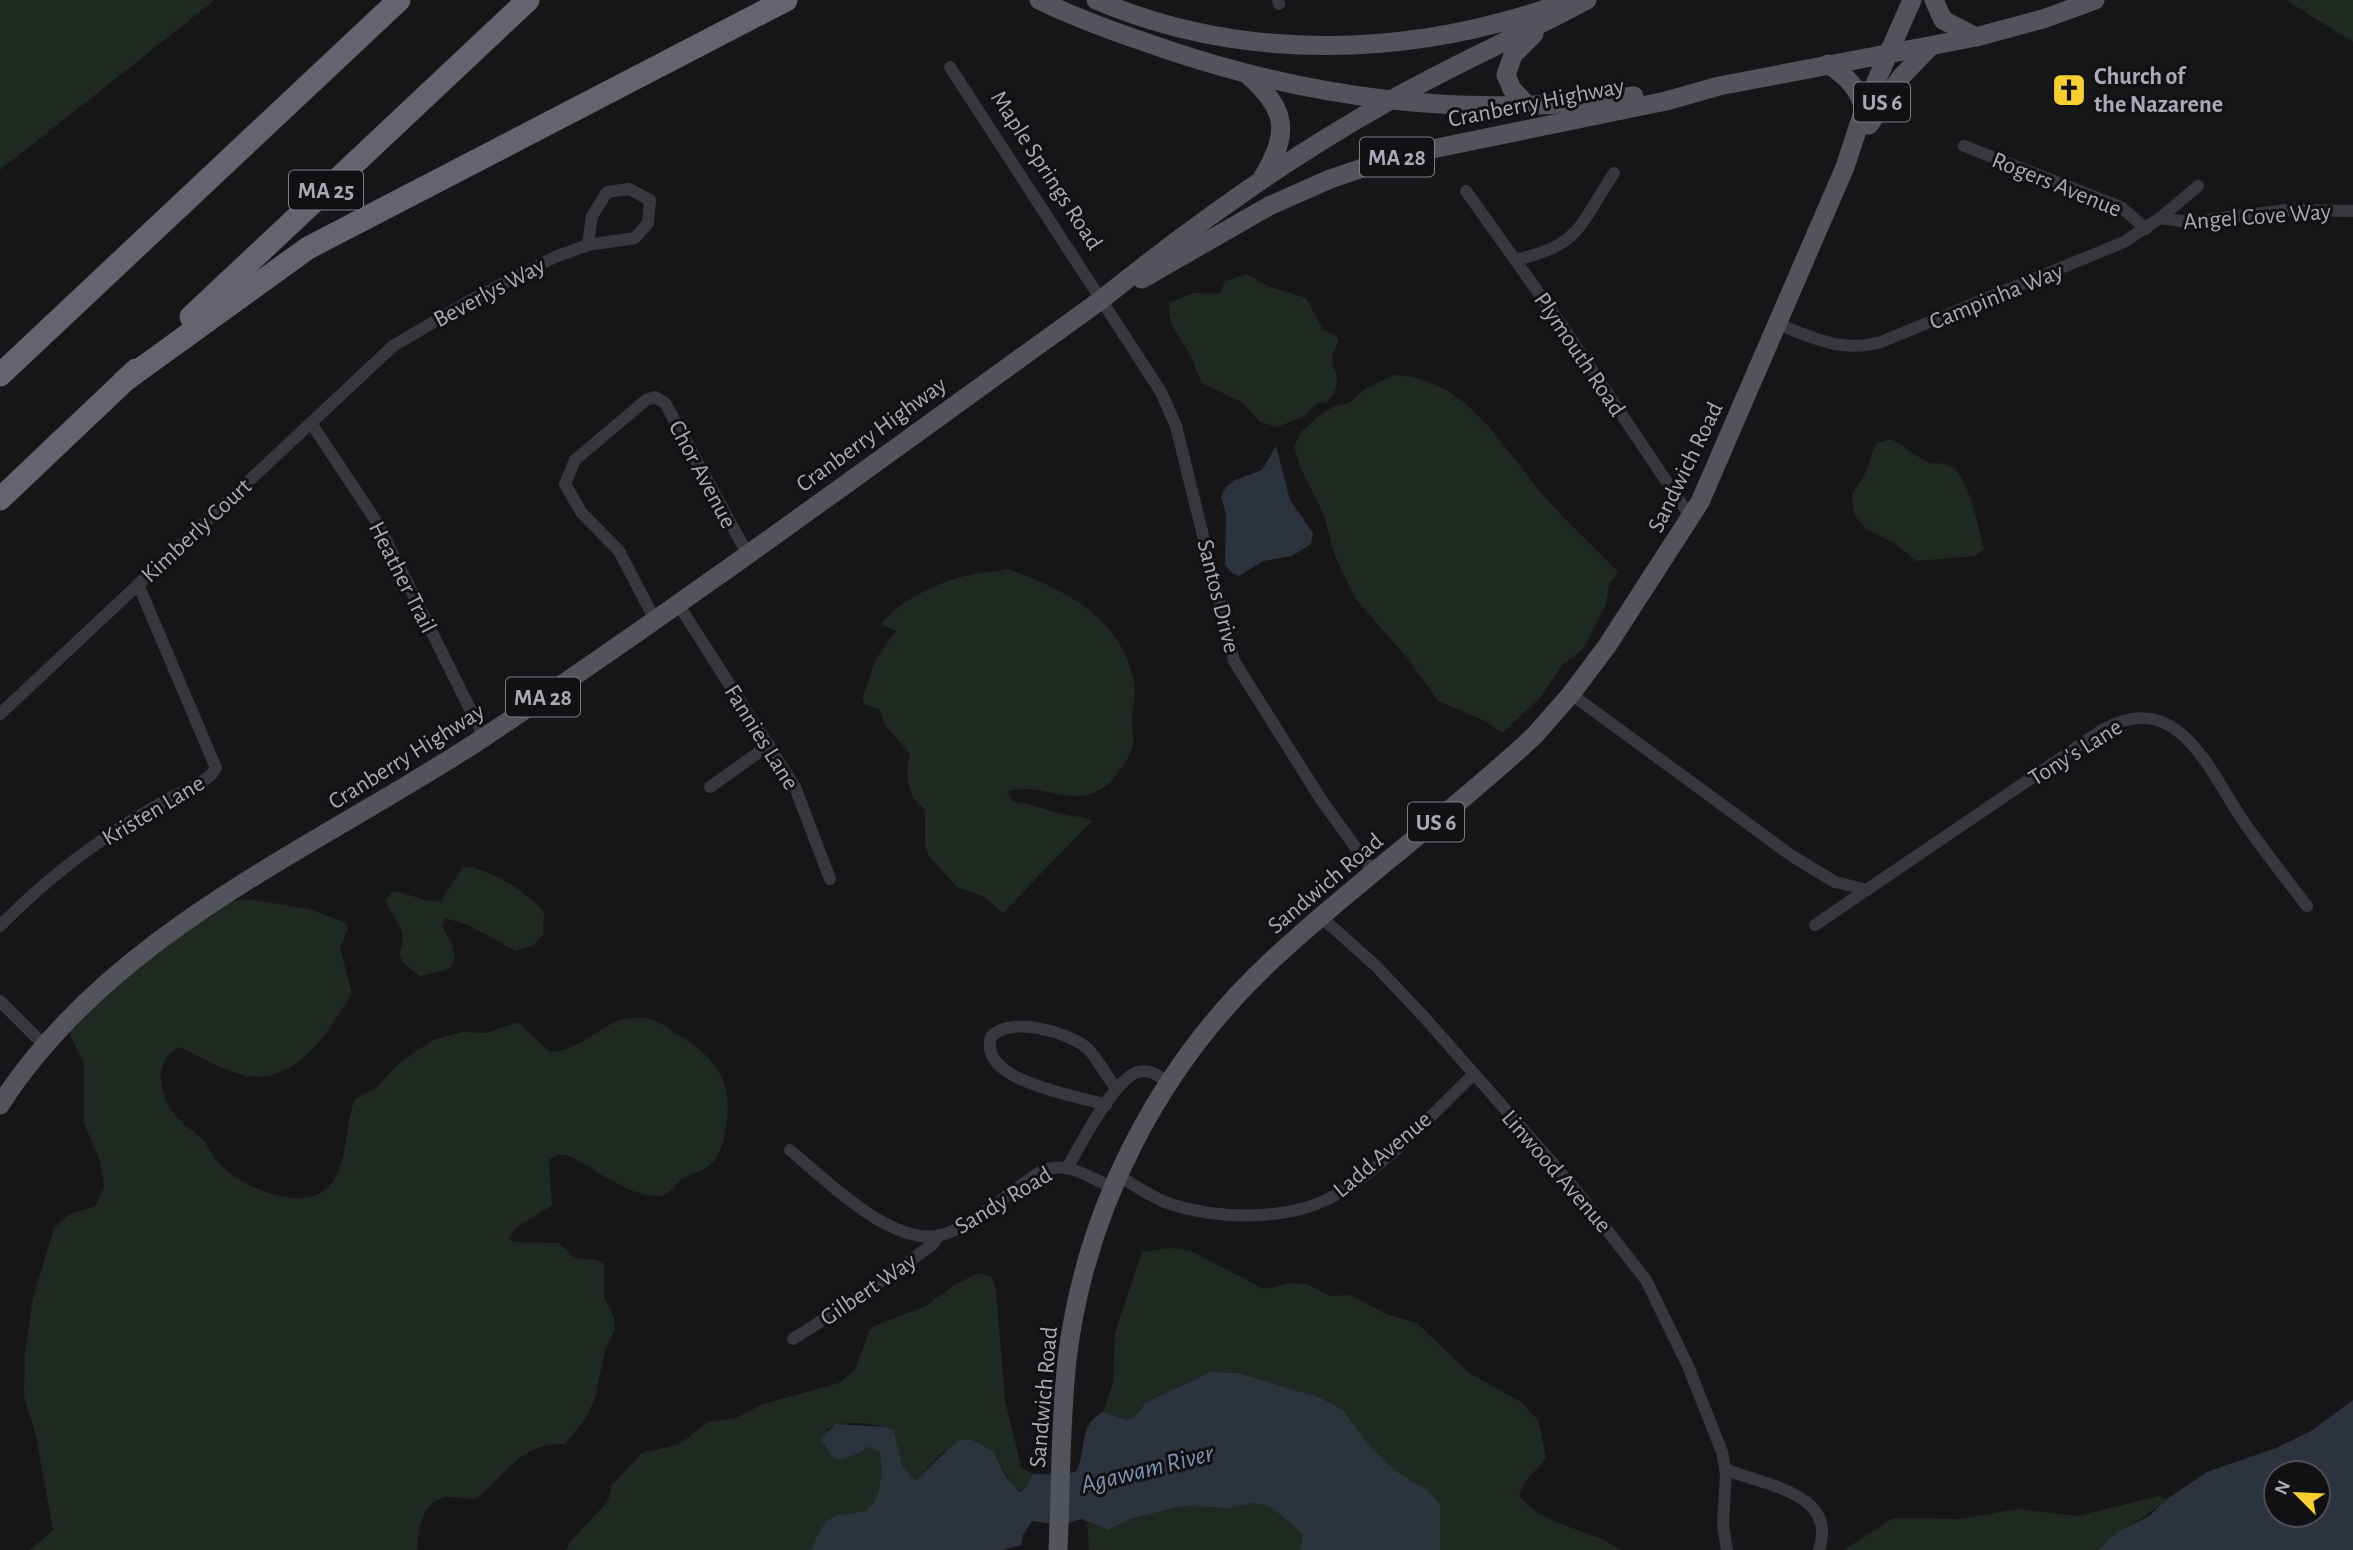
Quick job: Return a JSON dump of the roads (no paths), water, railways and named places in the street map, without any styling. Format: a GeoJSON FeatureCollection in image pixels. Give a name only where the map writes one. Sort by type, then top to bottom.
{"type":"FeatureCollection","features":[{"type":"Feature","properties":{"kind":"highway"},"geometry":{"type":"LineString","coordinates":[[0,375],[399,0]]}},
{"type":"Feature","properties":{"kind":"highway","name":"MA 25"},"geometry":{"type":"LineString","coordinates":[[0,499],[527,0]]}},
{"type":"Feature","properties":{"kind":"highway"},"geometry":{"type":"LineString","coordinates":[[124,380],[308,248],[769,6],[786,0]]}},
{"type":"Feature","properties":{"kind":"main road"},"geometry":{"type":"LineString","coordinates":[[1039,0],[1128,36],[1248,75],[1387,102]]}},
{"type":"Feature","properties":{"kind":"main road"},"geometry":{"type":"LineString","coordinates":[[1096,0],[1164,24],[1227,37],[1327,46],[1419,40],[1452,34],[1570,0]]}},
{"type":"Feature","properties":{"kind":"main road","name":"Cranberry Highway"},"geometry":{"type":"LineString","coordinates":[[0,1105],[44,1045],[99,990],[167,935],[484,737],[655,620],[1101,300],[1152,259],[1261,181],[1387,102],[1587,0]]}},
{"type":"Feature","properties":{"kind":"main road","name":"Sandwich Road"},"geometry":{"type":"LineString","coordinates":[[1058,1542],[1070,1338],[1091,1249],[1116,1181],[1168,1082],[1236,996],[1321,917],[1517,752],[1571,694],[1640,598],[1691,518],[1713,474],[1845,167],[1864,109],[1912,0]]}},
{"type":"Feature","properties":{"kind":"main road"},"geometry":{"type":"LineString","coordinates":[[1934,0],[1943,20],[1976,37]]}},
{"type":"Feature","properties":{"kind":"main road","name":"Cranberry Highway"},"geometry":{"type":"LineString","coordinates":[[1101,300],[1242,220],[1300,191],[1362,167],[1425,149],[1666,101],[1719,86],[1976,37],[2043,19],[2095,0]]}},
{"type":"Feature","properties":{"kind":"main road"},"geometry":{"type":"LineString","coordinates":[[1528,106],[1508,83],[1507,68],[1513,55],[1544,23]]}},
{"type":"Feature","properties":{"kind":"main road","name":"Sandwich Road"},"geometry":{"type":"LineString","coordinates":[[1845,167],[1892,88],[1931,47]]}},
{"type":"Feature","properties":{"kind":"main road"},"geometry":{"type":"LineString","coordinates":[[1828,64],[1849,79],[1864,109]]}},
{"type":"Feature","properties":{"kind":"main road"},"geometry":{"type":"LineString","coordinates":[[1248,75],[1273,100],[1281,119],[1280,144],[1261,181]]}},
{"type":"Feature","properties":{"kind":"main road","name":"Cranberry Highway"},"geometry":{"type":"LineString","coordinates":[[1387,102],[1448,107],[1528,106],[1719,86]]}},
{"type":"Feature","properties":{"kind":"street","name":"Maple Springs Road"},"geometry":{"type":"LineString","coordinates":[[950,67],[1101,300]]}},
{"type":"Feature","properties":{"kind":"street","name":"Rogers Avenue"},"geometry":{"type":"LineString","coordinates":[[1964,146],[2122,207],[2146,229]]}},
{"type":"Feature","properties":{"kind":"street"},"geometry":{"type":"LineString","coordinates":[[1515,260],[1544,253],[1566,242],[1581,225],[1614,173]]}},
{"type":"Feature","properties":{"kind":"street","name":"Campinha Way"},"geometry":{"type":"LineString","coordinates":[[1777,324],[1831,345],[1869,346],[2110,249],[2146,229],[2199,186]]}},
{"type":"Feature","properties":{"kind":"street","name":"Beverlys Way"},"geometry":{"type":"LineString","coordinates":[[393,346],[502,283],[555,257],[588,245],[622,242],[641,235],[650,216],[650,200],[629,188],[607,192],[592,216],[588,245]]}},
{"type":"Feature","properties":{"kind":"street","name":"Plymouth Road"},"geometry":{"type":"LineString","coordinates":[[1466,191],[1691,518]]}},
{"type":"Feature","properties":{"kind":"street","name":"Angel Cove Way"},"geometry":{"type":"LineString","coordinates":[[2161,218],[2188,222],[2287,210],[2353,211]]}},
{"type":"Feature","properties":{"kind":"street","name":"Santos Drive"},"geometry":{"type":"LineString","coordinates":[[1101,300],[1161,392],[1176,426],[1234,661],[1322,801],[1375,874]]}},
{"type":"Feature","properties":{"kind":"street","name":"Kimberly Court"},"geometry":{"type":"LineString","coordinates":[[0,714],[393,346]]}},
{"type":"Feature","properties":{"kind":"street","name":"Chor Avenue"},"geometry":{"type":"LineString","coordinates":[[655,620],[619,551],[573,502],[565,484],[575,460],[646,400],[655,397],[665,403],[747,553]]}},
{"type":"Feature","properties":{"kind":"street","name":"Heather Trail"},"geometry":{"type":"LineString","coordinates":[[311,423],[377,524],[484,737]]}},
{"type":"Feature","properties":{"kind":"street","name":"Kristen Lane"},"geometry":{"type":"LineString","coordinates":[[0,926],[38,889],[74,860],[133,820],[209,777],[214,771],[215,760],[180,687],[138,584]]}},
{"type":"Feature","properties":{"kind":"street","name":"Fannies Lane"},"geometry":{"type":"LineString","coordinates":[[678,604],[769,745],[804,806],[830,879]]}},
{"type":"Feature","properties":{"kind":"street"},"geometry":{"type":"LineString","coordinates":[[1571,694],[1792,856],[1835,882],[1867,890]]}},
{"type":"Feature","properties":{"kind":"street","name":"Tony's Lane"},"geometry":{"type":"LineString","coordinates":[[1815,925],[2102,730],[2122,720],[2137,718],[2176,729],[2194,745],[2245,824],[2307,906]]}},
{"type":"Feature","properties":{"kind":"street"},"geometry":{"type":"LineString","coordinates":[[710,787],[769,745]]}},
{"type":"Feature","properties":{"kind":"street","name":"Linwood Avenue"},"geometry":{"type":"LineString","coordinates":[[1321,917],[1377,966],[1474,1074],[1570,1183],[1646,1280],[1704,1404],[1726,1469],[1723,1524],[1727,1550]]}},
{"type":"Feature","properties":{"kind":"street"},"geometry":{"type":"LineString","coordinates":[[0,1001],[44,1045]]}},
{"type":"Feature","properties":{"kind":"street"},"geometry":{"type":"LineString","coordinates":[[1106,1105],[1045,1091],[1028,1084],[997,1061],[990,1049],[991,1037],[1003,1029],[1024,1027],[1061,1035],[1088,1049],[1117,1089]]}},
{"type":"Feature","properties":{"kind":"street"},"geometry":{"type":"LineString","coordinates":[[1068,1167],[1117,1089],[1138,1072],[1153,1073],[1168,1082]]}},
{"type":"Feature","properties":{"kind":"street","name":"Ladd Avenue"},"geometry":{"type":"LineString","coordinates":[[1116,1181],[1169,1204],[1216,1212],[1274,1213],[1310,1206],[1327,1200],[1358,1179],[1474,1074]]}},
{"type":"Feature","properties":{"kind":"street","name":"Sandy Road"},"geometry":{"type":"LineString","coordinates":[[790,1150],[879,1219],[912,1234],[939,1235],[964,1224],[1040,1172],[1056,1166],[1116,1181]]}},
{"type":"Feature","properties":{"kind":"street","name":"Gilbert Way"},"geometry":{"type":"LineString","coordinates":[[793,1339],[862,1296],[932,1245],[939,1235]]}},
{"type":"Feature","properties":{"kind":"street"},"geometry":{"type":"LineString","coordinates":[[1726,1469],[1777,1485],[1810,1504],[1823,1527],[1819,1550]]}},
{"type":"Feature","properties":{"kind":"water"},"geometry":{"type":"Polygon","coordinates":[[[1276,446],[1290,500],[1313,533],[1311,544],[1292,556],[1263,561],[1239,576],[1225,565],[1226,514],[1221,497],[1226,487],[1235,480],[1262,470],[1276,446]]]}},
{"type":"Feature","properties":{"kind":"water","name":"Agawam River"},"geometry":{"type":"Polygon","coordinates":[[[1211,1372],[1239,1373],[1321,1398],[1343,1410],[1370,1447],[1400,1474],[1429,1491],[1440,1505],[1440,1550],[1300,1550],[1303,1534],[1271,1507],[1255,1503],[1228,1508],[1183,1506],[1131,1519],[1108,1530],[1081,1519],[1063,1525],[1032,1521],[1023,1535],[1021,1545],[1003,1550],[812,1550],[819,1532],[828,1521],[870,1507],[875,1501],[880,1484],[879,1451],[869,1447],[853,1456],[838,1460],[831,1455],[821,1439],[835,1424],[885,1427],[894,1431],[902,1465],[915,1481],[957,1441],[970,1439],[994,1452],[1006,1477],[1019,1492],[1025,1489],[1033,1474],[1065,1475],[1076,1471],[1086,1431],[1095,1417],[1103,1412],[1128,1420],[1137,1414],[1146,1402],[1211,1372]]]}},
{"type":"Feature","properties":{"kind":"water"},"geometry":{"type":"Polygon","coordinates":[[[2353,1400],[2353,1550],[2098,1550],[2116,1533],[2149,1516],[2167,1499],[2207,1472],[2276,1448],[2311,1431],[2353,1400]]]}},
{"type":"Feature","properties":{"kind":"place","name":"Church of the Nazarene"},"geometry":{"type":"Point","coordinates":[2069,90]}}]}
